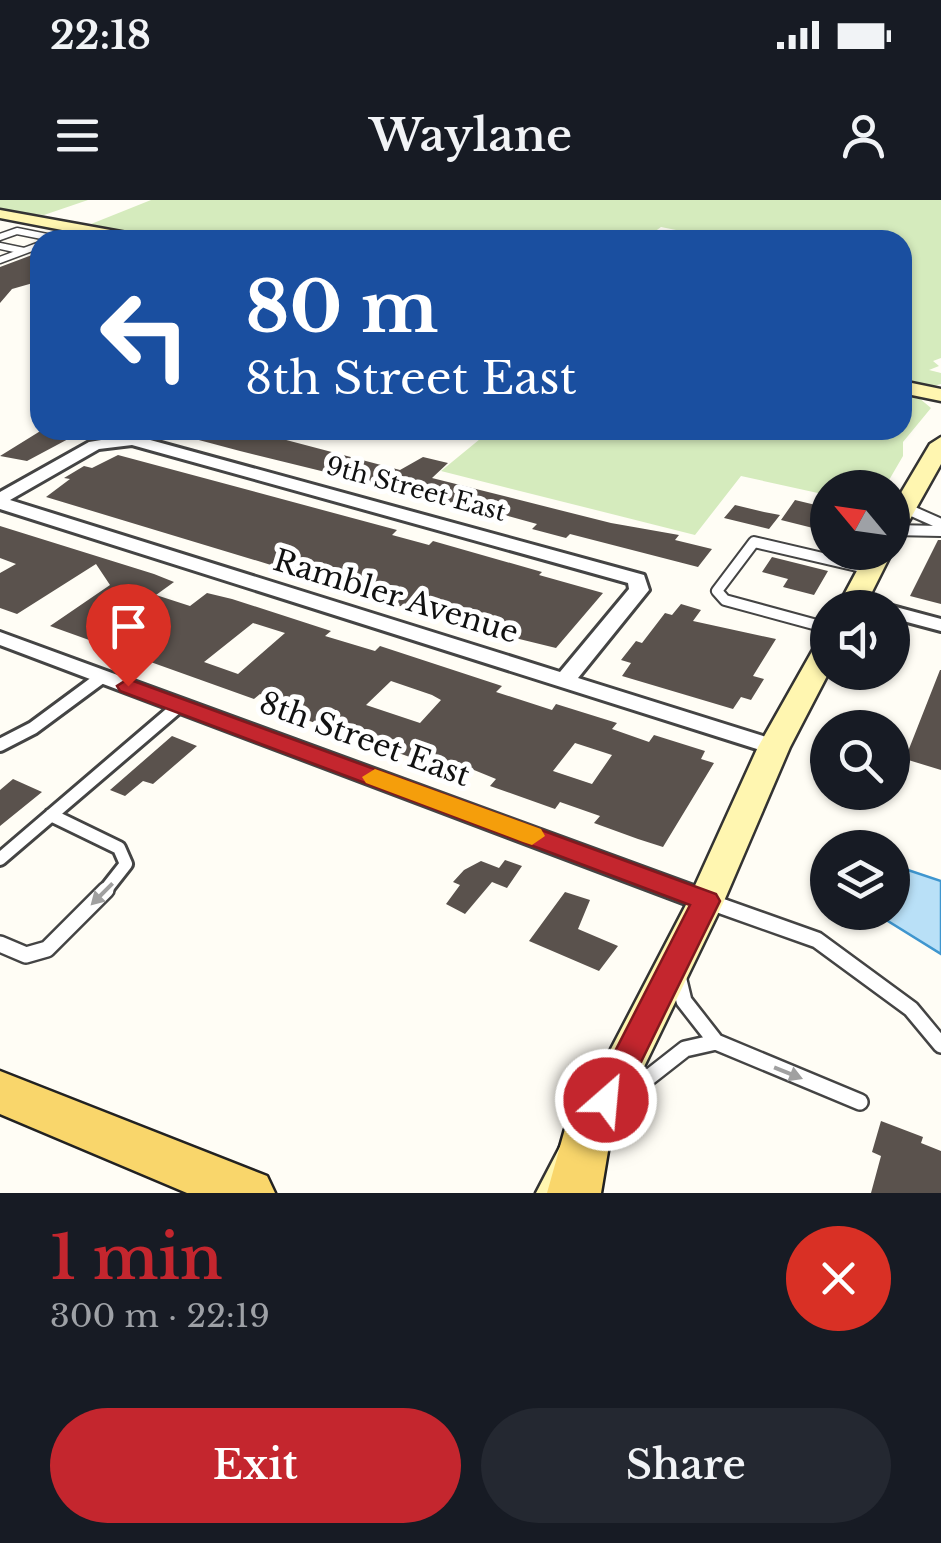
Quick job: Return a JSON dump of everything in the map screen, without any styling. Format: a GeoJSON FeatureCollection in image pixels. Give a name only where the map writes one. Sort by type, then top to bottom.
{"type":"FeatureCollection","features":[{"type":"Feature","properties":{"kind":"main road"},"geometry":{"type":"LineString","coordinates":[[0,214],[87,230]]}},
{"type":"Feature","properties":{"kind":"main road"},"geometry":{"type":"LineString","coordinates":[[912,390],[941,395]]}},
{"type":"Feature","properties":{"kind":"main road"},"geometry":{"type":"LineString","coordinates":[[910,498],[941,444]]}},
{"type":"Feature","properties":{"kind":"main road"},"geometry":{"type":"LineString","coordinates":[[559,1193],[584,1153],[706,901],[774,747],[810,681]]}},
{"type":"Feature","properties":{"kind":"main road"},"geometry":{"type":"LineString","coordinates":[[0,1092],[248,1193]]}},
{"type":"Feature","properties":{"kind":"street","name":"9th Street East"},"geometry":{"type":"LineString","coordinates":[[0,501],[112,440],[132,440],[636,579],[640,590],[566,680]]}},
{"type":"Feature","properties":{"kind":"street","name":"Rambler Avenue"},"geometry":{"type":"LineString","coordinates":[[0,501],[774,747]]}},
{"type":"Feature","properties":{"kind":"street"},"geometry":{"type":"LineString","coordinates":[[910,617],[941,625]]}},
{"type":"Feature","properties":{"kind":"street","name":"8th Street East"},"geometry":{"type":"LineString","coordinates":[[0,638],[706,901]]}},
{"type":"Feature","properties":{"kind":"lane"},"geometry":{"type":"LineString","coordinates":[[0,236],[42,222]]}},
{"type":"Feature","properties":{"kind":"lane"},"geometry":{"type":"LineString","coordinates":[[17,230],[30,233]]}},
{"type":"Feature","properties":{"kind":"lane"},"geometry":{"type":"LineString","coordinates":[[0,246],[24,251]]}},
{"type":"Feature","properties":{"kind":"lane"},"geometry":{"type":"LineString","coordinates":[[0,260],[30,249]]}},
{"type":"Feature","properties":{"kind":"lane"},"geometry":{"type":"LineString","coordinates":[[910,521],[941,527]]}},
{"type":"Feature","properties":{"kind":"lane"},"geometry":{"type":"LineString","coordinates":[[910,521],[941,527]]}},
{"type":"Feature","properties":{"kind":"lane"},"geometry":{"type":"LineString","coordinates":[[810,551],[754,542],[717,591],[725,600],[810,623]]}},
{"type":"Feature","properties":{"kind":"lane"},"geometry":{"type":"LineString","coordinates":[[0,745],[33,728],[102,676]]}},
{"type":"Feature","properties":{"kind":"lane"},"geometry":{"type":"LineString","coordinates":[[0,859],[180,704]]}},
{"type":"Feature","properties":{"kind":"lane"},"geometry":{"type":"LineString","coordinates":[[0,944],[26,955],[47,949],[121,874],[126,864],[118,848],[51,816]]}},
{"type":"Feature","properties":{"kind":"lane"},"geometry":{"type":"LineString","coordinates":[[706,901],[817,940],[912,1009],[941,1045]]}},
{"type":"Feature","properties":{"kind":"lane"},"geometry":{"type":"LineString","coordinates":[[678,956],[684,1001],[716,1042],[860,1102]]}},
{"type":"Feature","properties":{"kind":"lane"},"geometry":{"type":"LineString","coordinates":[[584,1153],[685,1048],[716,1042]]}},
{"type":"Feature","properties":{"kind":"green space"},"geometry":{"type":"Polygon","coordinates":[[[0,200],[88,200],[44,215],[0,211],[0,200]]]}},
{"type":"Feature","properties":{"kind":"green space"},"geometry":{"type":"Polygon","coordinates":[[[151,200],[941,200],[941,358],[933,361],[939,366],[929,370],[941,373],[941,384],[930,387],[912,383],[912,230],[116,230],[91,224],[151,200]]]}},
{"type":"Feature","properties":{"kind":"green space"},"geometry":{"type":"Polygon","coordinates":[[[912,397],[931,408],[912,431],[912,397]]]}},
{"type":"Feature","properties":{"kind":"green space"},"geometry":{"type":"Polygon","coordinates":[[[479,440],[905,440],[903,456],[895,470],[810,470],[810,491],[741,476],[695,535],[441,471],[479,440]]]}},
{"type":"Feature","properties":{"kind":"water"},"geometry":{"type":"Polygon","coordinates":[[[910,871],[941,881],[941,954],[902,930],[910,930],[910,871]]]}},
{"type":"Feature","properties":{"kind":"building"},"geometry":{"type":"Polygon","coordinates":[[[30,256],[30,284],[12,289],[0,303],[0,267],[30,256]]]}},
{"type":"Feature","properties":{"kind":"building"},"geometry":{"type":"Polygon","coordinates":[[[30,437],[66,440],[27,461],[0,456],[30,437]]]}},
{"type":"Feature","properties":{"kind":"building"},"geometry":{"type":"Polygon","coordinates":[[[199,440],[286,440],[400,470],[423,457],[448,463],[432,478],[611,523],[679,535],[675,540],[712,549],[698,567],[570,534],[566,538],[532,529],[537,524],[501,514],[495,519],[478,515],[463,511],[468,507],[199,440]]]}},
{"type":"Feature","properties":{"kind":"building"},"geometry":{"type":"Polygon","coordinates":[[[118,455],[397,530],[392,535],[429,545],[433,541],[603,593],[556,648],[454,623],[372,597],[377,592],[271,565],[46,497],[70,479],[64,478],[84,466],[92,468],[118,455]]]}},
{"type":"Feature","properties":{"kind":"building"},"geometry":{"type":"Polygon","coordinates":[[[795,500],[810,504],[810,527],[781,520],[795,500]]]}},
{"type":"Feature","properties":{"kind":"building"},"geometry":{"type":"Polygon","coordinates":[[[735,505],[780,515],[769,529],[724,518],[735,505]]]}},
{"type":"Feature","properties":{"kind":"building"},"geometry":{"type":"Polygon","coordinates":[[[0,526],[174,582],[156,595],[190,606],[207,593],[232,599],[331,631],[325,636],[375,651],[380,646],[502,686],[496,692],[552,710],[556,704],[617,723],[612,729],[649,742],[654,735],[705,751],[701,759],[714,763],[663,847],[594,823],[600,816],[560,802],[555,809],[490,786],[496,779],[474,770],[438,758],[432,765],[304,719],[310,712],[260,694],[254,699],[50,626],[110,585],[96,564],[17,614],[0,608],[0,573],[16,564],[0,558],[0,526]],[[253,623],[204,662],[238,674],[285,633],[253,623]],[[391,681],[366,705],[420,723],[441,700],[391,681]],[[575,743],[553,771],[592,784],[612,755],[575,743]]]}},
{"type":"Feature","properties":{"kind":"building"},"geometry":{"type":"Polygon","coordinates":[[[938,540],[941,540],[941,604],[910,596],[938,540]]]}},
{"type":"Feature","properties":{"kind":"building"},"geometry":{"type":"Polygon","coordinates":[[[772,557],[810,566],[810,570],[828,571],[810,594],[783,587],[788,579],[762,572],[772,557]]]}},
{"type":"Feature","properties":{"kind":"building"},"geometry":{"type":"Polygon","coordinates":[[[681,604],[701,610],[693,621],[776,639],[753,676],[764,679],[751,700],[741,697],[733,709],[622,676],[631,663],[621,660],[636,641],[642,643],[665,613],[672,615],[681,604]]]}},
{"type":"Feature","properties":{"kind":"building"},"geometry":{"type":"Polygon","coordinates":[[[941,670],[941,770],[910,761],[910,746],[941,670]]]}},
{"type":"Feature","properties":{"kind":"building"},"geometry":{"type":"Polygon","coordinates":[[[172,736],[197,746],[153,784],[143,781],[125,796],[110,790],[172,736]]]}},
{"type":"Feature","properties":{"kind":"building"},"geometry":{"type":"Polygon","coordinates":[[[13,779],[42,792],[0,826],[0,790],[13,779]]]}},
{"type":"Feature","properties":{"kind":"building"},"geometry":{"type":"Polygon","coordinates":[[[505,860],[522,866],[507,888],[492,882],[465,914],[446,904],[460,885],[453,882],[464,870],[481,861],[499,868],[505,860]]]}},
{"type":"Feature","properties":{"kind":"building"},"geometry":{"type":"Polygon","coordinates":[[[565,892],[590,900],[578,929],[618,946],[599,971],[529,941],[565,892]]]}},
{"type":"Feature","properties":{"kind":"building"},"geometry":{"type":"Polygon","coordinates":[[[881,1121],[923,1137],[921,1143],[941,1151],[941,1193],[871,1193],[881,1156],[872,1152],[881,1121]]]}},
{"type":"Feature","properties":{"kind":"slow traffic"},"geometry":{"type":"LineString","coordinates":[[375,777],[532,836]]}},
{"type":"Feature","properties":{"kind":"route"},"geometry":{"type":"LineString","coordinates":[[128,686],[706,901],[606,1100]]}}]}
